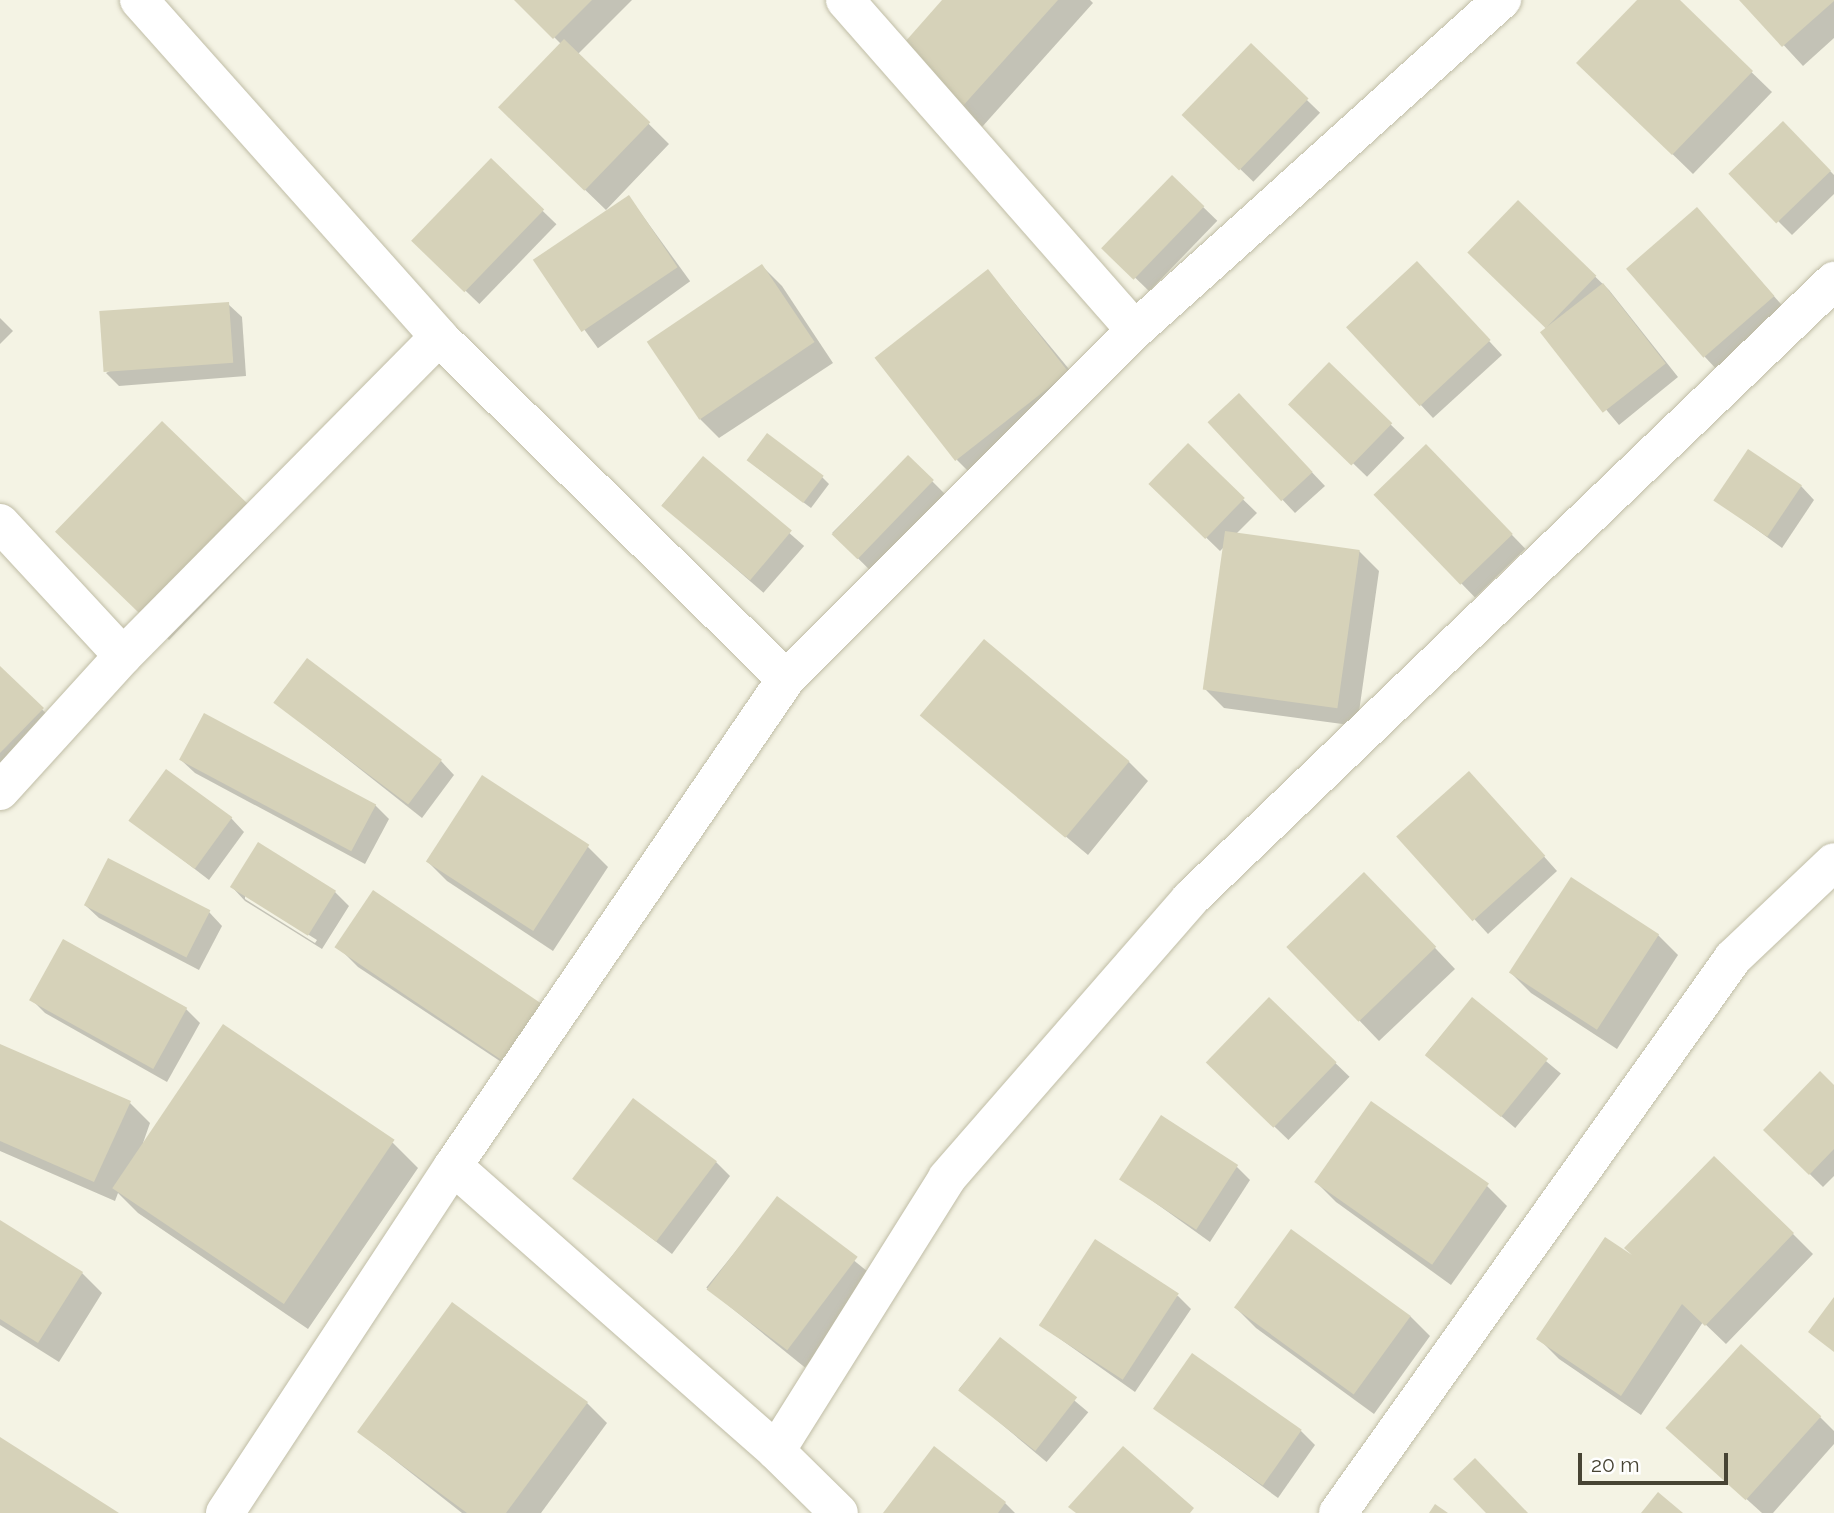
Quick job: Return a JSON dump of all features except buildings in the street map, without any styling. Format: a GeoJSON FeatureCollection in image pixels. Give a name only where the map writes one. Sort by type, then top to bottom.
{"type":"FeatureCollection","features":[{"type":"Feature","properties":{"kind":"street"},"geometry":{"type":"LineString","coordinates":[[139,0],[439,337],[786,679]]}},
{"type":"Feature","properties":{"kind":"street"},"geometry":{"type":"LineString","coordinates":[[845,0],[1135,330]]}},
{"type":"Feature","properties":{"kind":"street"},"geometry":{"type":"LineString","coordinates":[[225,1513],[453,1166],[786,679],[1135,330],[1502,0]]}},
{"type":"Feature","properties":{"kind":"street"},"geometry":{"type":"LineString","coordinates":[[776,1451],[947,1178],[1190,899],[1834,281]]}},
{"type":"Feature","properties":{"kind":"street"},"geometry":{"type":"LineString","coordinates":[[0,791],[122,656],[439,337]]}},
{"type":"Feature","properties":{"kind":"street"},"geometry":{"type":"LineString","coordinates":[[0,523],[122,656]]}},
{"type":"Feature","properties":{"kind":"street"},"geometry":{"type":"LineString","coordinates":[[1338,1513],[1733,958],[1834,862]]}},
{"type":"Feature","properties":{"kind":"street"},"geometry":{"type":"LineString","coordinates":[[453,1166],[776,1451],[839,1513]]}}]}
